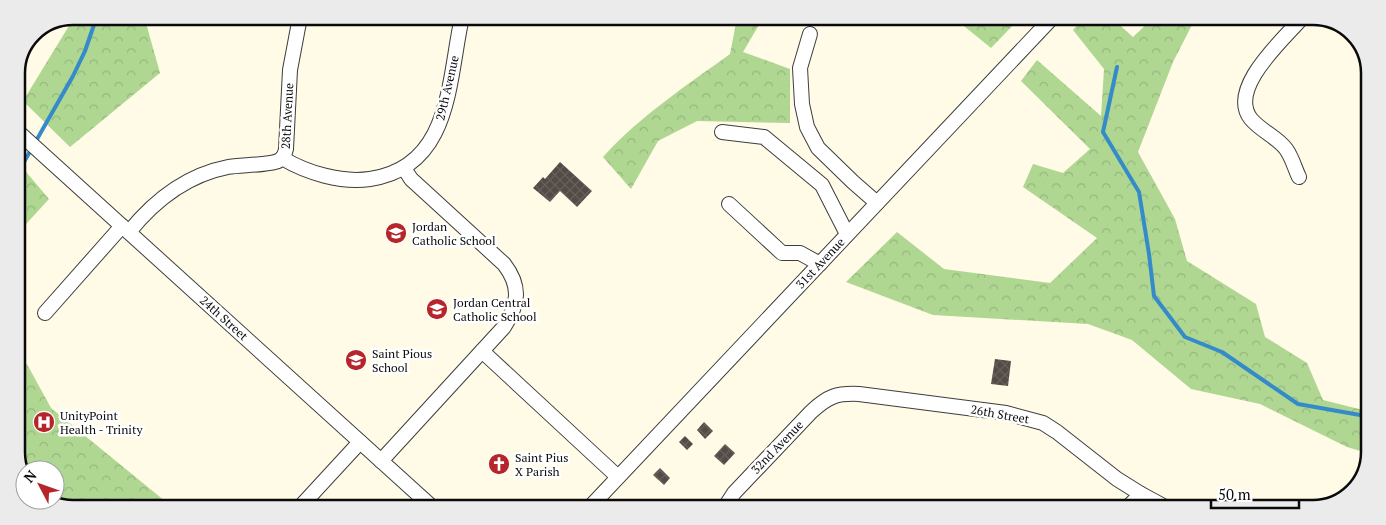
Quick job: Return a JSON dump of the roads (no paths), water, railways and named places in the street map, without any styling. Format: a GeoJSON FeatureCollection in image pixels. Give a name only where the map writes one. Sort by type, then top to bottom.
{"type":"FeatureCollection","features":[{"type":"Feature","properties":{"kind":"street","name":"28th Avenue"},"geometry":{"type":"LineString","coordinates":[[44,314],[125,229],[163,197],[193,179],[225,168],[244,164],[277,162],[282,158],[286,149],[290,70],[298,25]]}},
{"type":"Feature","properties":{"kind":"street","name":"29th Avenue"},"geometry":{"type":"LineString","coordinates":[[282,158],[300,168],[327,176],[347,179],[363,180],[378,178],[390,175],[404,168],[431,141],[442,119],[461,25]]}},
{"type":"Feature","properties":{"kind":"street","name":"31st Avenue"},"geometry":{"type":"LineString","coordinates":[[597,500],[1045,25]]}},
{"type":"Feature","properties":{"kind":"street"},"geometry":{"type":"LineString","coordinates":[[1296,25],[1256,71],[1250,82],[1245,100],[1246,109],[1250,117],[1286,149],[1300,178]]}},
{"type":"Feature","properties":{"kind":"street"},"geometry":{"type":"LineString","coordinates":[[810,34],[800,68],[802,104],[807,127],[818,148],[852,182],[877,203]]}},
{"type":"Feature","properties":{"kind":"street"},"geometry":{"type":"LineString","coordinates":[[722,132],[764,137],[822,185],[847,234]]}},
{"type":"Feature","properties":{"kind":"street","name":"24th Street"},"geometry":{"type":"LineString","coordinates":[[25,138],[424,500]]}},
{"type":"Feature","properties":{"kind":"street"},"geometry":{"type":"LineString","coordinates":[[381,461],[504,327],[514,308],[516,293],[513,278],[504,264],[411,179],[404,168]]}},
{"type":"Feature","properties":{"kind":"street"},"geometry":{"type":"LineString","coordinates":[[729,204],[782,253],[800,253],[820,264]]}},
{"type":"Feature","properties":{"kind":"street"},"geometry":{"type":"LineString","coordinates":[[482,351],[618,477]]}},
{"type":"Feature","properties":{"kind":"street","name":"26th Street"},"geometry":{"type":"LineString","coordinates":[[835,394],[859,394],[964,407],[1006,413],[1043,423],[1141,494],[1152,500]]}},
{"type":"Feature","properties":{"kind":"street","name":"32nd Avenue"},"geometry":{"type":"LineString","coordinates":[[730,500],[740,487],[811,412],[820,403],[835,394]]}},
{"type":"Feature","properties":{"kind":"street"},"geometry":{"type":"LineString","coordinates":[[306,500],[360,442]]}},
{"type":"Feature","properties":{"kind":"street"},"geometry":{"type":"LineString","coordinates":[[1135,500],[1141,494]]}},
{"type":"Feature","properties":{"kind":"waterway"},"geometry":{"type":"LineString","coordinates":[[25,160],[73,76],[85,51],[94,25]]}},
{"type":"Feature","properties":{"kind":"waterway"},"geometry":{"type":"LineString","coordinates":[[1117,67],[1103,132],[1139,192],[1154,296],[1185,337],[1222,352],[1298,404],[1361,415]]}},
{"type":"Feature","properties":{"kind":"place","name":"Jordan Catholic School"},"geometry":{"type":"Point","coordinates":[396,233]}},
{"type":"Feature","properties":{"kind":"place","name":"Jordan Central Catholic School"},"geometry":{"type":"Point","coordinates":[437,309]}},
{"type":"Feature","properties":{"kind":"place","name":"Saint Pious School"},"geometry":{"type":"Point","coordinates":[356,360]}},
{"type":"Feature","properties":{"kind":"place","name":"UnityPoint Health - Trinity"},"geometry":{"type":"Point","coordinates":[44,422]}},
{"type":"Feature","properties":{"kind":"place","name":"Saint Pius X Parish"},"geometry":{"type":"Point","coordinates":[499,464]}}]}
